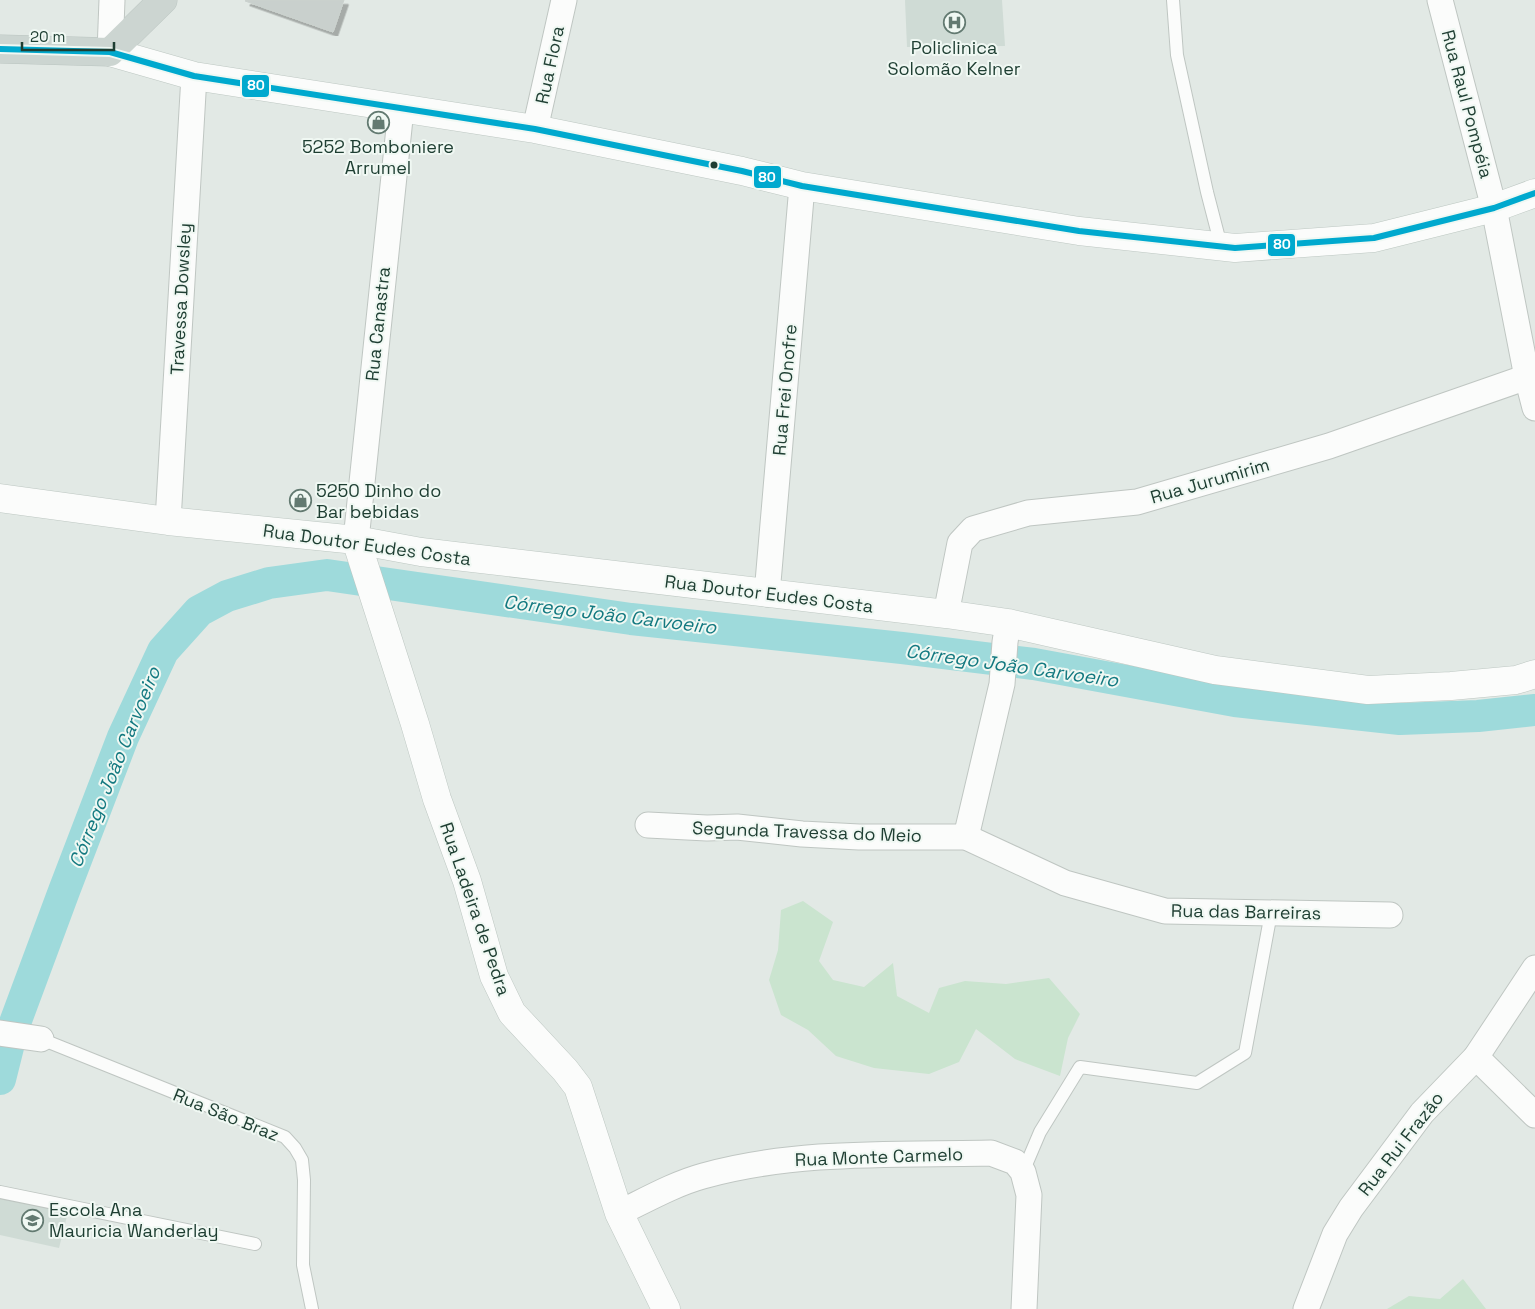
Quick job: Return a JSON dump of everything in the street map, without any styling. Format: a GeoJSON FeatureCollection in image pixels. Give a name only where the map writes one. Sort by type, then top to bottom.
{"type":"FeatureCollection","features":[{"type":"Feature","properties":{"kind":"main road"},"geometry":{"type":"LineString","coordinates":[[0,49],[110,52],[163,0]]}},
{"type":"Feature","properties":{"kind":"street"},"geometry":{"type":"LineString","coordinates":[[112,0],[110,52],[194,76],[536,129],[742,171],[802,186],[1079,231],[1234,248],[1374,238],[1494,208],[1535,193]]}},
{"type":"Feature","properties":{"kind":"street","name":"Rua Flora"},"geometry":{"type":"LineString","coordinates":[[536,129],[564,0]]}},
{"type":"Feature","properties":{"kind":"street","name":"Rua Raul Pompéia"},"geometry":{"type":"LineString","coordinates":[[1440,0],[1494,208],[1527,377],[1535,408]]}},
{"type":"Feature","properties":{"kind":"street","name":"Travessa Dowsley"},"geometry":{"type":"LineString","coordinates":[[168,521],[194,76]]}},
{"type":"Feature","properties":{"kind":"street","name":"Rua Canastra"},"geometry":{"type":"LineString","coordinates":[[360,550],[400,109]]}},
{"type":"Feature","properties":{"kind":"street","name":"Rua Frei Onofre"},"geometry":{"type":"LineString","coordinates":[[767,594],[802,186]]}},
{"type":"Feature","properties":{"kind":"street","name":"Rua Jurumirim"},"geometry":{"type":"LineString","coordinates":[[946,614],[960,543],[973,529],[1028,513],[1136,502],[1329,446],[1527,377]]}},
{"type":"Feature","properties":{"kind":"street","name":"Rua Doutor Eudes Costa"},"geometry":{"type":"LineString","coordinates":[[0,498],[360,550],[421,552],[946,614],[1006,632],[1215,670],[1368,690],[1450,686],[1516,680],[1535,674]]}},
{"type":"Feature","properties":{"kind":"street","name":"Rua Ladeira de Pedra"},"geometry":{"type":"LineString","coordinates":[[360,550],[437,799],[467,881],[494,976],[512,1013],[565,1070],[578,1087],[619,1213],[666,1309]]}},
{"type":"Feature","properties":{"kind":"street"},"geometry":{"type":"LineString","coordinates":[[966,837],[1002,684],[1006,632]]}},
{"type":"Feature","properties":{"kind":"street","name":"Segunda Travessa do Meio"},"geometry":{"type":"LineString","coordinates":[[648,825],[707,828],[737,827],[802,834],[966,837]]}},
{"type":"Feature","properties":{"kind":"street","name":"Rua das Barreiras"},"geometry":{"type":"LineString","coordinates":[[966,837],[1066,882],[1165,911],[1390,915]]}},
{"type":"Feature","properties":{"kind":"street","name":"Rua Rui Frazão"},"geometry":{"type":"LineString","coordinates":[[1306,1309],[1335,1234],[1352,1208],[1422,1113],[1476,1057],[1535,968]]}},
{"type":"Feature","properties":{"kind":"street","name":"Rua São Braz"},"geometry":{"type":"LineString","coordinates":[[0,1033],[41,1039]]}},
{"type":"Feature","properties":{"kind":"street"},"geometry":{"type":"LineString","coordinates":[[1476,1057],[1535,1115]]}},
{"type":"Feature","properties":{"kind":"street","name":"Rua Monte Carmelo"},"geometry":{"type":"LineString","coordinates":[[619,1213],[670,1188],[701,1176],[744,1166],[829,1156],[991,1153],[1015,1162],[1023,1172]]}},
{"type":"Feature","properties":{"kind":"street"},"geometry":{"type":"LineString","coordinates":[[1023,1172],[1029,1195],[1024,1309]]}},
{"type":"Feature","properties":{"kind":"lane"},"geometry":{"type":"LineString","coordinates":[[1173,0],[1178,55],[1207,192],[1221,246]]}},
{"type":"Feature","properties":{"kind":"lane"},"geometry":{"type":"LineString","coordinates":[[1023,1172],[1040,1132],[1080,1067],[1198,1083],[1244,1053],[1271,913]]}},
{"type":"Feature","properties":{"kind":"lane","name":"Rua São Braz"},"geometry":{"type":"LineString","coordinates":[[41,1039],[285,1137],[295,1148],[302,1160],[304,1180],[302,1265],[312,1309]]}},
{"type":"Feature","properties":{"kind":"lane"},"geometry":{"type":"LineString","coordinates":[[0,1192],[255,1244]]}},
{"type":"Feature","properties":{"kind":"shaded area","name":"Policlinica Solomão Kelner"},"geometry":{"type":"Polygon","coordinates":[[[905,0],[1002,0],[1005,46],[907,47],[905,0]]]}},
{"type":"Feature","properties":{"kind":"shaded area","name":"Escola Ana Mauricia Wanderlay"},"geometry":{"type":"Polygon","coordinates":[[[0,1191],[70,1204],[59,1248],[0,1235],[0,1191]]]}},
{"type":"Feature","properties":{"kind":"green space"},"geometry":{"type":"Polygon","coordinates":[[[803,901],[833,922],[819,961],[833,980],[864,987],[893,963],[897,996],[929,1013],[939,988],[965,981],[1006,984],[1049,978],[1080,1014],[1068,1038],[1060,1076],[1015,1059],[976,1029],[959,1062],[929,1074],[874,1068],[836,1056],[808,1030],[781,1015],[769,980],[778,950],[781,910],[803,901]]]}},
{"type":"Feature","properties":{"kind":"green space"},"geometry":{"type":"Polygon","coordinates":[[[1463,1279],[1486,1309],[1387,1309],[1409,1296],[1440,1299],[1463,1279]]]}},
{"type":"Feature","properties":{"kind":"building"},"geometry":{"type":"Polygon","coordinates":[[[246,0],[344,0],[333,32],[246,0]]]}},
{"type":"Feature","properties":{"kind":"waterway","name":"Córrego João Carvoeiro"},"geometry":{"type":"LineString","coordinates":[[0,1079],[12,1031],[64,891],[123,737],[163,651],[199,611],[227,596],[269,583],[327,575],[631,619],[1034,664],[1235,701],[1400,719],[1478,716],[1535,710]]}},
{"type":"Feature","properties":{"kind":"transit line","name":"80"},"geometry":{"type":"LineString","coordinates":[[0,49],[110,52],[194,76],[535,129],[742,171],[802,186],[1079,231],[1235,248],[1374,238],[1494,208],[1535,193]]}},
{"type":"Feature","properties":{"kind":"place","name":"Policlinica Solomão Kelner"},"geometry":{"type":"Point","coordinates":[954,23]}},
{"type":"Feature","properties":{"kind":"place","name":"5252 Bomboniere Arrumel"},"geometry":{"type":"Point","coordinates":[378,122]}},
{"type":"Feature","properties":{"kind":"place","name":"5250 Dinho do Bar bebidas"},"geometry":{"type":"Point","coordinates":[300,501]}},
{"type":"Feature","properties":{"kind":"place","name":"Escola Ana Mauricia Wanderlay"},"geometry":{"type":"Point","coordinates":[33,1220]}}]}
